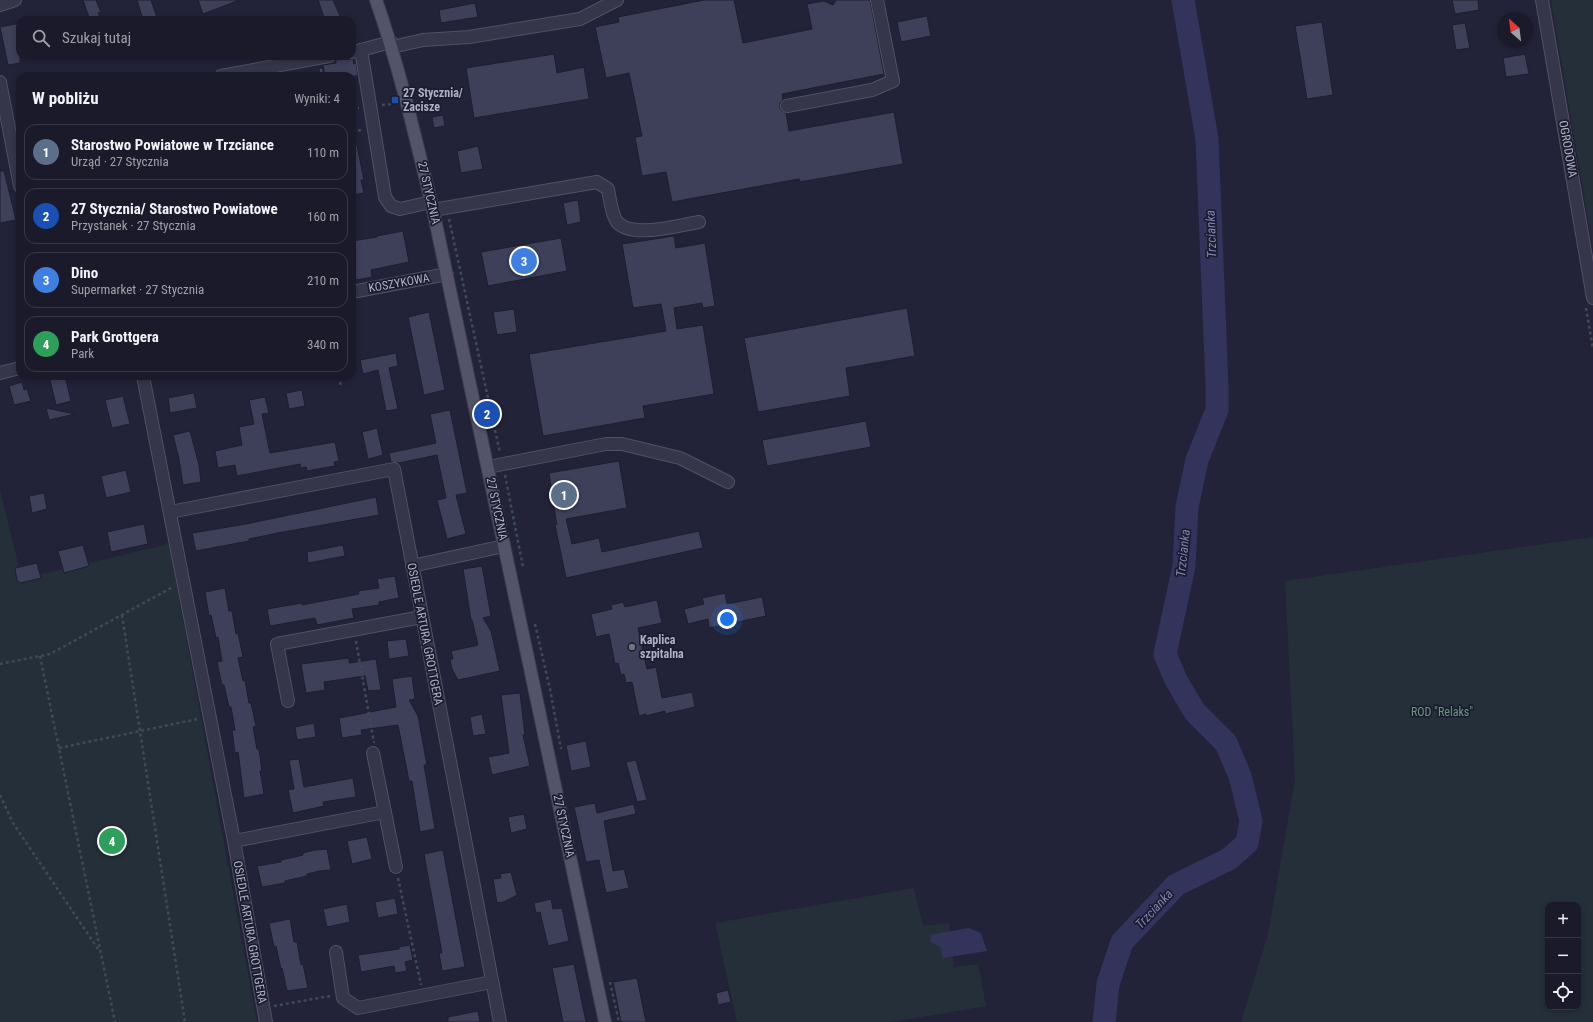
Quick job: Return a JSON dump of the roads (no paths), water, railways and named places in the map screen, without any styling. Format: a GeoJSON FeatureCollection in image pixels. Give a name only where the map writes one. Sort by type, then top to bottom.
{"type":"FeatureCollection","features":[{"type":"Feature","properties":{"kind":"main road","name":"27 STYCZNIA"},"geometry":{"type":"LineString","coordinates":[[376,0],[391,45],[432,206],[605,1022]]}},
{"type":"Feature","properties":{"kind":"street"},"geometry":{"type":"LineString","coordinates":[[0,5],[15,0]]}},
{"type":"Feature","properties":{"kind":"street"},"geometry":{"type":"LineString","coordinates":[[617,0],[580,18],[469,37],[424,40],[356,51],[385,197],[391,206],[400,209],[432,206],[597,182],[608,189],[614,215],[618,222],[625,227],[643,231],[699,222]]}},
{"type":"Feature","properties":{"kind":"street"},"geometry":{"type":"LineString","coordinates":[[787,106],[872,90],[893,81],[877,0]]}},
{"type":"Feature","properties":{"kind":"street","name":"OGRODOWA"},"geometry":{"type":"LineString","coordinates":[[1542,0],[1593,298]]}},
{"type":"Feature","properties":{"kind":"street"},"geometry":{"type":"LineString","coordinates":[[246,72],[307,60]]}},
{"type":"Feature","properties":{"kind":"street"},"geometry":{"type":"LineString","coordinates":[[0,82],[16,165]]}},
{"type":"Feature","properties":{"kind":"street","name":"KOSZYKOWA"},"geometry":{"type":"LineString","coordinates":[[356,291],[447,274]]}},
{"type":"Feature","properties":{"kind":"street"},"geometry":{"type":"LineString","coordinates":[[0,373],[16,369]]}},
{"type":"Feature","properties":{"kind":"street","name":"OSIEDLE ARTURA GROTTGERA"},"geometry":{"type":"LineString","coordinates":[[144,380],[234,841],[266,1022]]}},
{"type":"Feature","properties":{"kind":"street"},"geometry":{"type":"LineString","coordinates":[[488,467],[606,444],[622,444],[680,458],[728,482]]}},
{"type":"Feature","properties":{"kind":"street","name":"OSIEDLE ARTURA GROTTGERA"},"geometry":{"type":"LineString","coordinates":[[170,512],[394,469],[500,1022]]}},
{"type":"Feature","properties":{"kind":"street"},"geometry":{"type":"LineString","coordinates":[[412,566],[504,546]]}},
{"type":"Feature","properties":{"kind":"street"},"geometry":{"type":"LineString","coordinates":[[288,701],[277,644],[422,617]]}},
{"type":"Feature","properties":{"kind":"street"},"geometry":{"type":"LineString","coordinates":[[372,753],[396,867]]}},
{"type":"Feature","properties":{"kind":"street"},"geometry":{"type":"LineString","coordinates":[[234,841],[385,812]]}},
{"type":"Feature","properties":{"kind":"street"},"geometry":{"type":"LineString","coordinates":[[336,952],[344,998],[358,1008],[492,982]]}},
{"type":"Feature","properties":{"kind":"water"},"geometry":{"type":"Polygon","coordinates":[[[969,928],[981,933],[987,951],[943,958],[940,947],[931,942],[930,935],[969,928]]]}},
{"type":"Feature","properties":{"kind":"waterway","name":"Trzcianka"},"geometry":{"type":"LineString","coordinates":[[1104,1022],[1108,984],[1122,942],[1176,885],[1229,859],[1247,843],[1251,821],[1240,776],[1226,743],[1195,712],[1176,680],[1165,654],[1184,566],[1187,507],[1197,460],[1217,410],[1207,139],[1183,0]]}},
{"type":"Feature","properties":{"kind":"place","name":"27 Stycznia/ Zacisze"},"geometry":{"type":"Point","coordinates":[395,100]}},
{"type":"Feature","properties":{"kind":"place","name":"Dino"},"geometry":{"type":"Point","coordinates":[524,261]}},
{"type":"Feature","properties":{"kind":"place","name":"27 Stycznia/ Starostwo Powiatowe"},"geometry":{"type":"Point","coordinates":[487,414]}},
{"type":"Feature","properties":{"kind":"place","name":"Starostwo Powiatowe w Trzciance"},"geometry":{"type":"Point","coordinates":[564,495]}},
{"type":"Feature","properties":{"kind":"place","name":"Kaplica szpitalna"},"geometry":{"type":"Point","coordinates":[632,647]}},
{"type":"Feature","properties":{"kind":"place","name":"Park Grottgera"},"geometry":{"type":"Point","coordinates":[112,841]}},
{"type":"Feature","properties":{"kind":"park label","name":"ROD \"Relaks\""},"geometry":{"type":"Point","coordinates":[1442,712]}}]}
